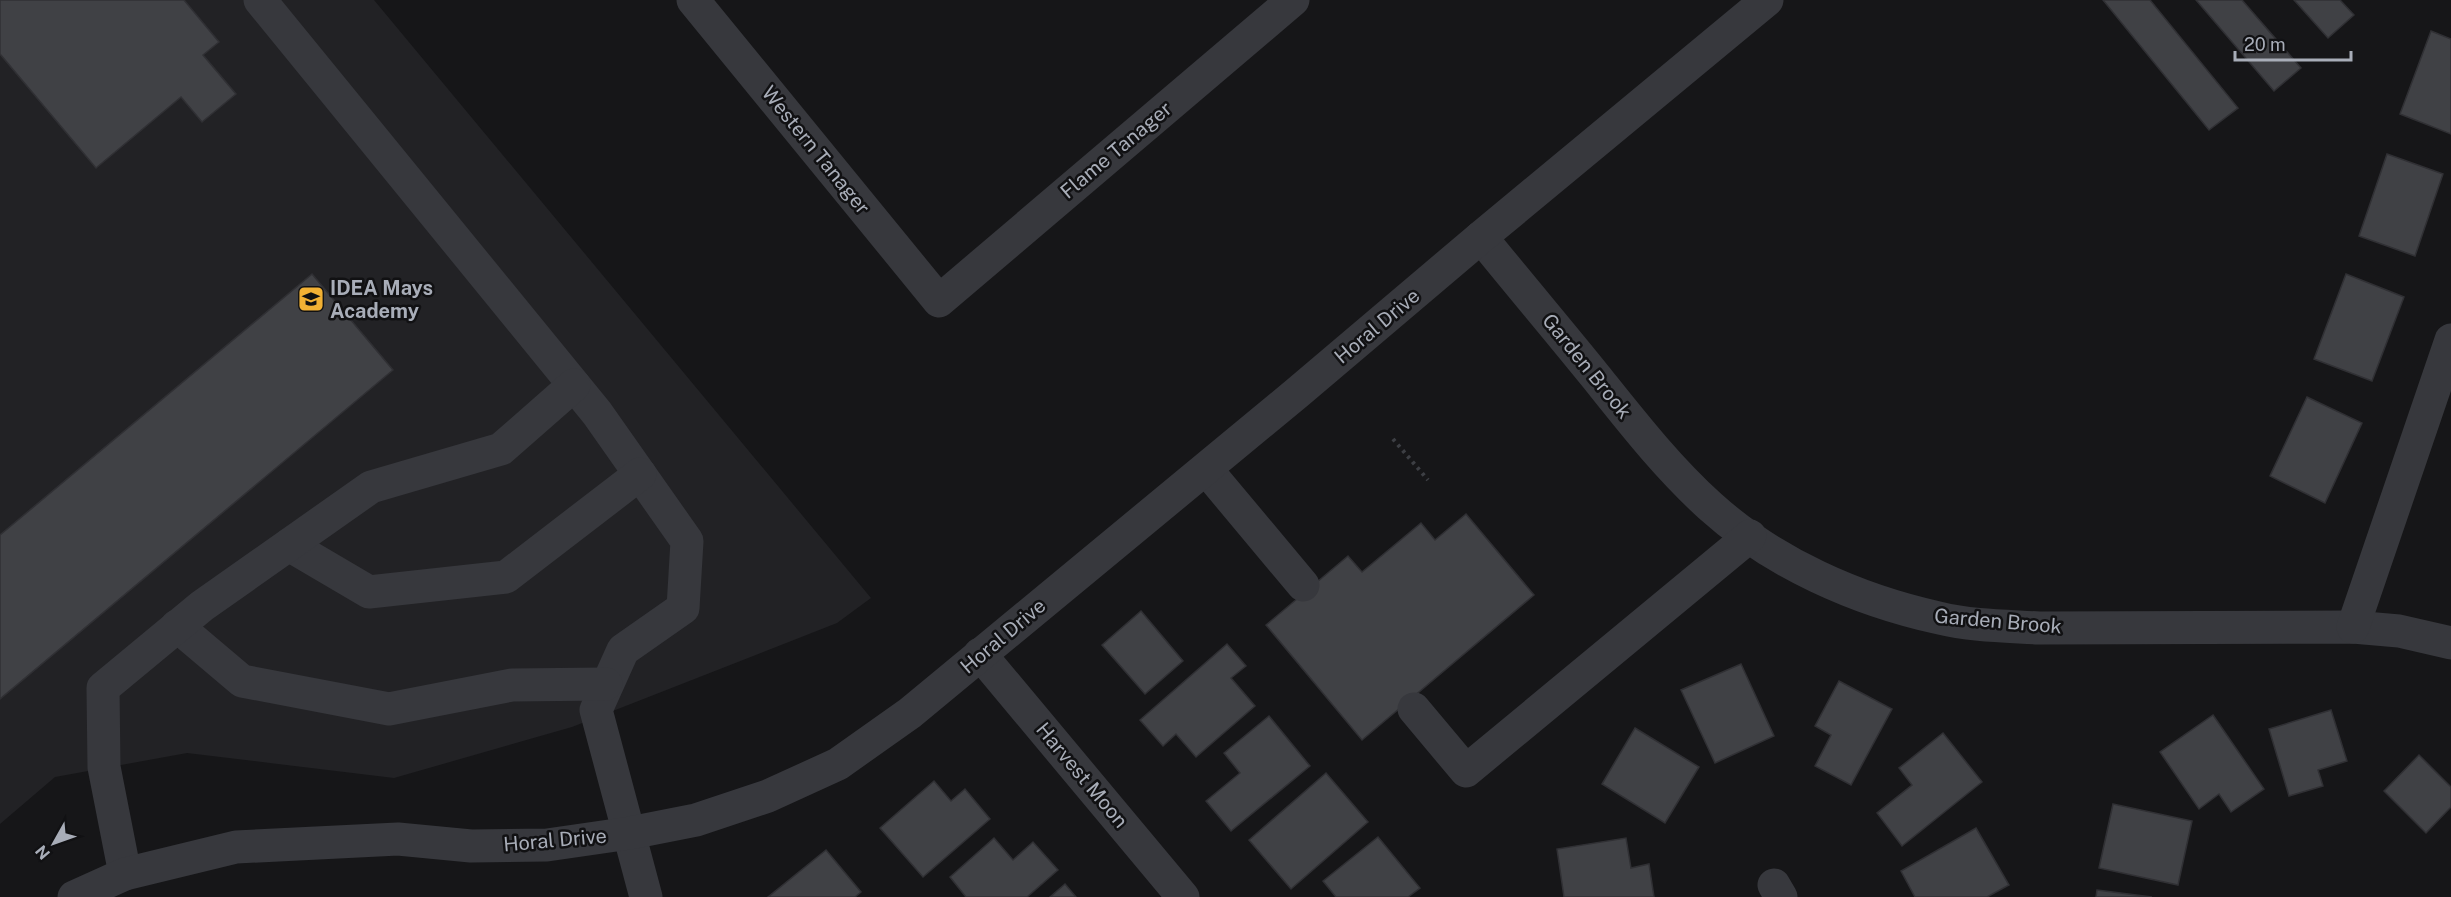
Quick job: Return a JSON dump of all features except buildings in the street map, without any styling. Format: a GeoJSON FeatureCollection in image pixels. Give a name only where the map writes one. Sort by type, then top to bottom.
{"type":"FeatureCollection","features":[{"type":"Feature","properties":{"kind":"street"},"geometry":{"type":"LineString","coordinates":[[260,0],[574,385],[687,541],[683,608],[623,650],[596,710],[646,897]]}},
{"type":"Feature","properties":{"kind":"street","name":"Western Tanager"},"geometry":{"type":"LineString","coordinates":[[693,0],[939,300]]}},
{"type":"Feature","properties":{"kind":"street","name":"Flame Tanager"},"geometry":{"type":"LineString","coordinates":[[939,300],[1293,0]]}},
{"type":"Feature","properties":{"kind":"street","name":"Horal Drive"},"geometry":{"type":"LineString","coordinates":[[74,897],[125,874],[236,847],[398,839],[471,846],[547,845],[630,832],[696,820],[768,796],[838,764],[910,713],[1767,0]]}},
{"type":"Feature","properties":{"kind":"street","name":"Garden Brook"},"geometry":{"type":"LineString","coordinates":[[1480,237],[1662,458],[1711,507],[1750,536],[1791,562],[1861,596],[1941,619],[2038,628],[2353,627],[2399,631],[2451,643]]}},
{"type":"Feature","properties":{"kind":"street"},"geometry":{"type":"LineString","coordinates":[[2353,627],[2451,340]]}},
{"type":"Feature","properties":{"kind":"street"},"geometry":{"type":"LineString","coordinates":[[125,874],[104,767],[103,688],[177,626],[371,487],[501,449],[574,385]]}},
{"type":"Feature","properties":{"kind":"street"},"geometry":{"type":"LineString","coordinates":[[1206,469],[1303,585]]}},
{"type":"Feature","properties":{"kind":"street"},"geometry":{"type":"LineString","coordinates":[[289,545],[369,592],[506,577],[640,474]]}},
{"type":"Feature","properties":{"kind":"street"},"geometry":{"type":"LineString","coordinates":[[1414,709],[1466,771],[1750,536]]}},
{"type":"Feature","properties":{"kind":"street"},"geometry":{"type":"LineString","coordinates":[[177,626],[242,681],[388,709],[512,685],[606,684]]}},
{"type":"Feature","properties":{"kind":"street","name":"Harvest Moon"},"geometry":{"type":"LineString","coordinates":[[980,654],[1183,897]]}},
{"type":"Feature","properties":{"kind":"path"},"geometry":{"type":"LineString","coordinates":[[1393,439],[1428,480]]}},
{"type":"Feature","properties":{"kind":"shaded area","name":"IDEA Mays Academy"},"geometry":{"type":"Polygon","coordinates":[[[0,0],[374,0],[871,598],[837,623],[572,727],[394,778],[187,753],[55,777],[0,824],[0,0]]]}},
{"type":"Feature","properties":{"kind":"place","name":"IDEA Mays Academy"},"geometry":{"type":"Point","coordinates":[311,299]}}]}
